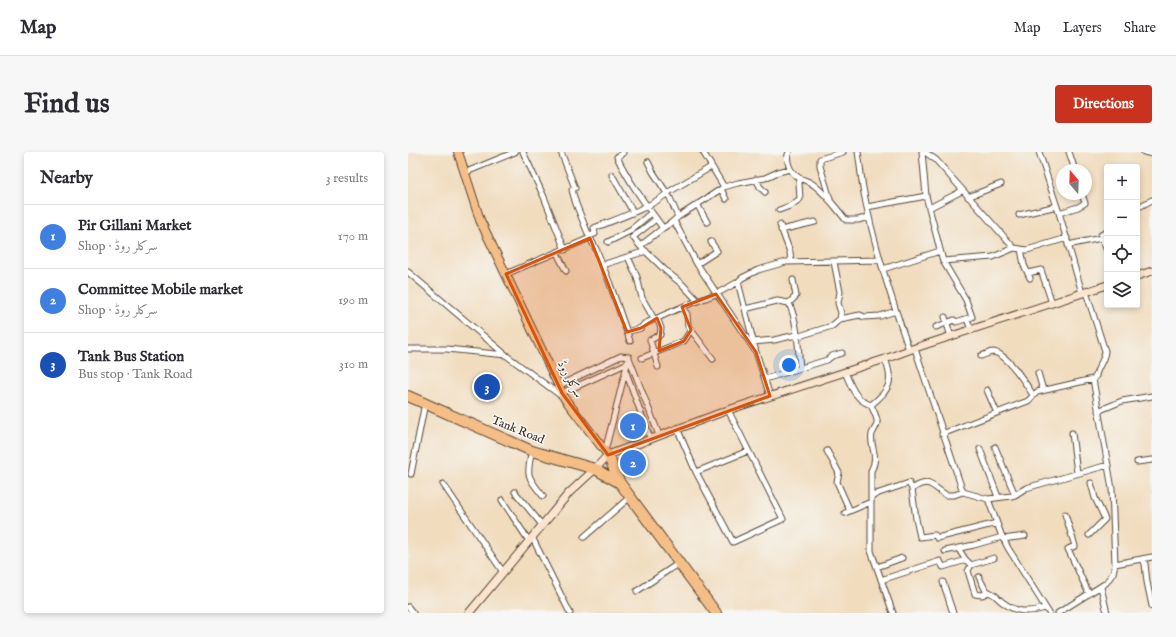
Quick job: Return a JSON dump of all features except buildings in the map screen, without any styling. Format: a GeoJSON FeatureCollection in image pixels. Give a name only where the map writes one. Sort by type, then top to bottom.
{"type":"FeatureCollection","features":[{"type":"Feature","properties":{"kind":"highway","name":"Tank Road"},"geometry":{"type":"LineString","coordinates":[[408,396],[532,451],[595,469],[620,483]]}},
{"type":"Feature","properties":{"kind":"highway","name":"سرکلر روڈ"},"geometry":{"type":"LineString","coordinates":[[606,453],[620,483],[716,613]]}},
{"type":"Feature","properties":{"kind":"main road","name":"سرکلر روڈ"},"geometry":{"type":"LineString","coordinates":[[458,152],[480,220],[562,393],[606,453]]}},
{"type":"Feature","properties":{"kind":"main road"},"geometry":{"type":"LineString","coordinates":[[1140,275],[1152,271]]}},
{"type":"Feature","properties":{"kind":"main road"},"geometry":{"type":"LineString","coordinates":[[468,613],[569,493],[595,469],[606,453],[728,410],[1104,286]]}},
{"type":"Feature","properties":{"kind":"street"},"geometry":{"type":"LineString","coordinates":[[464,173],[515,152]]}},
{"type":"Feature","properties":{"kind":"street"},"geometry":{"type":"LineString","coordinates":[[522,152],[544,197],[565,250]]}},
{"type":"Feature","properties":{"kind":"street"},"geometry":{"type":"LineString","coordinates":[[561,152],[575,188],[572,190],[576,204],[602,264],[630,342]]}},
{"type":"Feature","properties":{"kind":"street"},"geometry":{"type":"LineString","coordinates":[[623,152],[617,157],[651,213],[663,228]]}},
{"type":"Feature","properties":{"kind":"street"},"geometry":{"type":"LineString","coordinates":[[703,152],[722,188],[726,199]]}},
{"type":"Feature","properties":{"kind":"street"},"geometry":{"type":"LineString","coordinates":[[789,152],[787,155],[790,169],[800,179],[811,182],[830,200],[846,220],[858,220],[870,217]]}},
{"type":"Feature","properties":{"kind":"street"},"geometry":{"type":"LineString","coordinates":[[830,200],[820,166],[820,159],[843,152]]}},
{"type":"Feature","properties":{"kind":"street"},"geometry":{"type":"LineString","coordinates":[[858,152],[863,188],[880,260],[896,311],[912,350],[963,492]]}},
{"type":"Feature","properties":{"kind":"street"},"geometry":{"type":"LineString","coordinates":[[924,152],[936,160],[1014,248]]}},
{"type":"Feature","properties":{"kind":"street"},"geometry":{"type":"LineString","coordinates":[[924,152],[926,196],[943,261],[966,300],[972,316],[956,322],[954,320],[936,327]]}},
{"type":"Feature","properties":{"kind":"street"},"geometry":{"type":"LineString","coordinates":[[1039,152],[1068,245],[1105,351],[1104,359],[1097,369],[1096,376],[1093,379],[1112,489],[1115,564],[1113,573],[1101,587],[1058,613]]}},
{"type":"Feature","properties":{"kind":"street"},"geometry":{"type":"LineString","coordinates":[[1069,152],[1072,164]]}},
{"type":"Feature","properties":{"kind":"street"},"geometry":{"type":"LineString","coordinates":[[1144,152],[1152,154]]}},
{"type":"Feature","properties":{"kind":"street"},"geometry":{"type":"LineString","coordinates":[[648,162],[667,193],[676,219],[697,264],[756,352]]}},
{"type":"Feature","properties":{"kind":"street"},"geometry":{"type":"LineString","coordinates":[[506,274],[565,250],[595,234],[594,228],[647,206],[711,167]]}},
{"type":"Feature","properties":{"kind":"street"},"geometry":{"type":"LineString","coordinates":[[640,246],[663,228],[722,188],[790,169]]}},
{"type":"Feature","properties":{"kind":"street"},"geometry":{"type":"LineString","coordinates":[[612,175],[633,212]]}},
{"type":"Feature","properties":{"kind":"street"},"geometry":{"type":"LineString","coordinates":[[756,179],[760,187],[765,192]]}},
{"type":"Feature","properties":{"kind":"street"},"geometry":{"type":"LineString","coordinates":[[779,210],[790,206],[800,199],[800,179]]}},
{"type":"Feature","properties":{"kind":"street"},"geometry":{"type":"LineString","coordinates":[[968,197],[1002,184]]}},
{"type":"Feature","properties":{"kind":"street"},"geometry":{"type":"LineString","coordinates":[[929,208],[962,191]]}},
{"type":"Feature","properties":{"kind":"street"},"geometry":{"type":"LineString","coordinates":[[867,207],[926,196]]}},
{"type":"Feature","properties":{"kind":"street"},"geometry":{"type":"LineString","coordinates":[[1059,213],[1078,207],[1085,203],[1084,200]]}},
{"type":"Feature","properties":{"kind":"street"},"geometry":{"type":"LineString","coordinates":[[1140,206],[1152,200]]}},
{"type":"Feature","properties":{"kind":"street"},"geometry":{"type":"LineString","coordinates":[[697,204],[707,222]]}},
{"type":"Feature","properties":{"kind":"street"},"geometry":{"type":"LineString","coordinates":[[1019,215],[1057,206]]}},
{"type":"Feature","properties":{"kind":"street"},"geometry":{"type":"LineString","coordinates":[[608,242],[632,230],[651,213]]}},
{"type":"Feature","properties":{"kind":"street"},"geometry":{"type":"LineString","coordinates":[[656,219],[633,237],[640,246],[682,284],[698,301]]}},
{"type":"Feature","properties":{"kind":"street"},"geometry":{"type":"LineString","coordinates":[[792,262],[781,228],[815,222]]}},
{"type":"Feature","properties":{"kind":"street"},"geometry":{"type":"LineString","coordinates":[[1104,234],[1101,235],[1104,243]]}},
{"type":"Feature","properties":{"kind":"street"},"geometry":{"type":"LineString","coordinates":[[943,261],[992,257],[1014,248],[1027,250],[1067,238]]}},
{"type":"Feature","properties":{"kind":"street"},"geometry":{"type":"LineString","coordinates":[[1068,245],[1102,238]]}},
{"type":"Feature","properties":{"kind":"street"},"geometry":{"type":"LineString","coordinates":[[697,264],[717,251],[712,242]]}},
{"type":"Feature","properties":{"kind":"street"},"geometry":{"type":"LineString","coordinates":[[1021,249],[1024,265],[1029,276],[1041,270],[1052,303]]}},
{"type":"Feature","properties":{"kind":"street"},"geometry":{"type":"LineString","coordinates":[[883,269],[940,250]]}},
{"type":"Feature","properties":{"kind":"street"},"geometry":{"type":"LineString","coordinates":[[602,264],[628,258],[646,251]]}},
{"type":"Feature","properties":{"kind":"street"},"geometry":{"type":"LineString","coordinates":[[558,253],[566,271]]}},
{"type":"Feature","properties":{"kind":"street"},"geometry":{"type":"LineString","coordinates":[[628,258],[637,277],[642,298],[661,328],[660,335],[650,340],[658,367]]}},
{"type":"Feature","properties":{"kind":"street"},"geometry":{"type":"LineString","coordinates":[[627,332],[641,328],[644,324],[716,294],[758,270],[786,262],[880,260]]}},
{"type":"Feature","properties":{"kind":"street"},"geometry":{"type":"LineString","coordinates":[[834,262],[840,292],[838,302],[841,313],[840,319]]}},
{"type":"Feature","properties":{"kind":"street"},"geometry":{"type":"LineString","coordinates":[[408,272],[507,356],[562,393]]}},
{"type":"Feature","properties":{"kind":"street"},"geometry":{"type":"LineString","coordinates":[[788,303],[796,296],[793,280]]}},
{"type":"Feature","properties":{"kind":"street"},"geometry":{"type":"LineString","coordinates":[[738,282],[753,342],[770,396]]}},
{"type":"Feature","properties":{"kind":"street"},"geometry":{"type":"LineString","coordinates":[[745,309],[777,301],[788,303],[792,310],[800,368]]}},
{"type":"Feature","properties":{"kind":"street"},"geometry":{"type":"LineString","coordinates":[[682,307],[687,314],[688,326],[713,359]]}},
{"type":"Feature","properties":{"kind":"street"},"geometry":{"type":"LineString","coordinates":[[753,342],[796,336],[832,326],[840,319],[860,315],[864,317],[880,316],[896,311]]}},
{"type":"Feature","properties":{"kind":"street"},"geometry":{"type":"LineString","coordinates":[[945,317],[952,337]]}},
{"type":"Feature","properties":{"kind":"street"},"geometry":{"type":"LineString","coordinates":[[966,319],[971,330]]}},
{"type":"Feature","properties":{"kind":"street"},"geometry":{"type":"LineString","coordinates":[[642,358],[684,341],[691,330]]}},
{"type":"Feature","properties":{"kind":"street"},"geometry":{"type":"LineString","coordinates":[[408,349],[447,349],[507,356]]}},
{"type":"Feature","properties":{"kind":"street"},"geometry":{"type":"LineString","coordinates":[[765,379],[827,360],[842,352]]}},
{"type":"Feature","properties":{"kind":"street"},"geometry":{"type":"LineString","coordinates":[[981,356],[992,352],[1003,356],[1018,373],[1033,395]]}},
{"type":"Feature","properties":{"kind":"street"},"geometry":{"type":"LineString","coordinates":[[562,393],[621,356],[628,360],[660,435]]}},
{"type":"Feature","properties":{"kind":"street"},"geometry":{"type":"LineString","coordinates":[[871,405],[880,398],[890,382],[890,372],[885,359]]}},
{"type":"Feature","properties":{"kind":"street"},"geometry":{"type":"LineString","coordinates":[[562,393],[628,360]]}},
{"type":"Feature","properties":{"kind":"street"},"geometry":{"type":"LineString","coordinates":[[606,453],[628,360]]}},
{"type":"Feature","properties":{"kind":"street"},"geometry":{"type":"LineString","coordinates":[[626,371],[650,438]]}},
{"type":"Feature","properties":{"kind":"street"},"geometry":{"type":"LineString","coordinates":[[845,372],[854,392],[862,402],[871,405],[877,419],[877,425],[872,434],[875,464],[871,471],[871,551],[893,613]]}},
{"type":"Feature","properties":{"kind":"street"},"geometry":{"type":"LineString","coordinates":[[1038,373],[1043,390]]}},
{"type":"Feature","properties":{"kind":"street"},"geometry":{"type":"LineString","coordinates":[[942,434],[1028,401],[1037,392],[1093,379]]}},
{"type":"Feature","properties":{"kind":"street"},"geometry":{"type":"LineString","coordinates":[[987,390],[997,413]]}},
{"type":"Feature","properties":{"kind":"street"},"geometry":{"type":"LineString","coordinates":[[1098,412],[1122,401],[1152,396]]}},
{"type":"Feature","properties":{"kind":"street"},"geometry":{"type":"LineString","coordinates":[[411,474],[425,403]]}},
{"type":"Feature","properties":{"kind":"street"},"geometry":{"type":"LineString","coordinates":[[677,428],[696,472],[733,542],[783,519],[728,410]]}},
{"type":"Feature","properties":{"kind":"street"},"geometry":{"type":"LineString","coordinates":[[1072,434],[1077,473]]}},
{"type":"Feature","properties":{"kind":"street"},"geometry":{"type":"LineString","coordinates":[[995,447],[1014,495]]}},
{"type":"Feature","properties":{"kind":"street"},"geometry":{"type":"LineString","coordinates":[[980,449],[998,497]]}},
{"type":"Feature","properties":{"kind":"street"},"geometry":{"type":"LineString","coordinates":[[532,451],[528,469],[530,480],[542,496]]}},
{"type":"Feature","properties":{"kind":"street"},"geometry":{"type":"LineString","coordinates":[[696,472],[748,451]]}},
{"type":"Feature","properties":{"kind":"street"},"geometry":{"type":"LineString","coordinates":[[827,451],[839,473],[837,482],[847,512],[871,500],[879,493],[909,483],[912,489],[920,537],[935,536],[937,538],[997,523]]}},
{"type":"Feature","properties":{"kind":"street"},"geometry":{"type":"LineString","coordinates":[[1137,462],[1152,460]]}},
{"type":"Feature","properties":{"kind":"street"},"geometry":{"type":"LineString","coordinates":[[912,489],[919,484],[928,483],[935,486],[946,495],[954,495],[963,492],[988,498],[998,497],[1014,495],[1026,488],[1108,465]]}},
{"type":"Feature","properties":{"kind":"street"},"geometry":{"type":"LineString","coordinates":[[1091,483],[1095,498],[1105,518]]}},
{"type":"Feature","properties":{"kind":"street"},"geometry":{"type":"LineString","coordinates":[[443,484],[503,572]]}},
{"type":"Feature","properties":{"kind":"street"},"geometry":{"type":"LineString","coordinates":[[515,492],[542,526]]}},
{"type":"Feature","properties":{"kind":"street"},"geometry":{"type":"LineString","coordinates":[[584,537],[630,497]]}},
{"type":"Feature","properties":{"kind":"street"},"geometry":{"type":"LineString","coordinates":[[988,498],[1002,538],[1048,613]]}},
{"type":"Feature","properties":{"kind":"street"},"geometry":{"type":"LineString","coordinates":[[502,500],[530,539],[570,613]]}},
{"type":"Feature","properties":{"kind":"street"},"geometry":{"type":"LineString","coordinates":[[1065,514],[1075,546],[1068,549],[1089,594]]}},
{"type":"Feature","properties":{"kind":"street"},"geometry":{"type":"LineString","coordinates":[[1089,535],[1105,518],[1113,517]]}},
{"type":"Feature","properties":{"kind":"street"},"geometry":{"type":"LineString","coordinates":[[945,551],[1002,538],[1025,536]]}},
{"type":"Feature","properties":{"kind":"street"},"geometry":{"type":"LineString","coordinates":[[958,548],[971,565]]}},
{"type":"Feature","properties":{"kind":"street"},"geometry":{"type":"LineString","coordinates":[[1115,564],[1152,557]]}},
{"type":"Feature","properties":{"kind":"street"},"geometry":{"type":"LineString","coordinates":[[876,567],[902,558]]}},
{"type":"Feature","properties":{"kind":"street"},"geometry":{"type":"LineString","coordinates":[[989,592],[982,595],[975,594],[968,571],[971,565],[994,558]]}},
{"type":"Feature","properties":{"kind":"street"},"geometry":{"type":"LineString","coordinates":[[1143,559],[1152,606]]}},
{"type":"Feature","properties":{"kind":"street"},"geometry":{"type":"LineString","coordinates":[[881,580],[940,561],[943,567],[966,560]]}},
{"type":"Feature","properties":{"kind":"street"},"geometry":{"type":"LineString","coordinates":[[637,591],[679,563]]}},
{"type":"Feature","properties":{"kind":"street"},"geometry":{"type":"LineString","coordinates":[[978,577],[986,591],[992,592],[1009,608],[1018,612],[1045,608]]}},
{"type":"Feature","properties":{"kind":"street"},"geometry":{"type":"LineString","coordinates":[[943,582],[953,613]]}},
{"type":"Feature","properties":{"kind":"street"},"geometry":{"type":"LineString","coordinates":[[1101,587],[1107,613]]}},
{"type":"Feature","properties":{"kind":"street"},"geometry":{"type":"LineString","coordinates":[[408,607],[413,613]]}},
{"type":"Feature","properties":{"kind":"highlighted area"},"geometry":{"type":"Polygon","coordinates":[[[590,238],[627,332],[641,328],[657,318],[661,328],[659,351],[684,341],[691,330],[682,307],[716,294],[756,352],[770,396],[608,455],[562,393],[506,274],[590,238]]]}},
{"type":"Feature","properties":{"kind":"place","name":"Tank Bus Station"},"geometry":{"type":"Point","coordinates":[487,387]}},
{"type":"Feature","properties":{"kind":"place","name":"Pir Gillani Market"},"geometry":{"type":"Point","coordinates":[633,426]}},
{"type":"Feature","properties":{"kind":"place","name":"Committee Mobile market"},"geometry":{"type":"Point","coordinates":[633,463]}}]}
